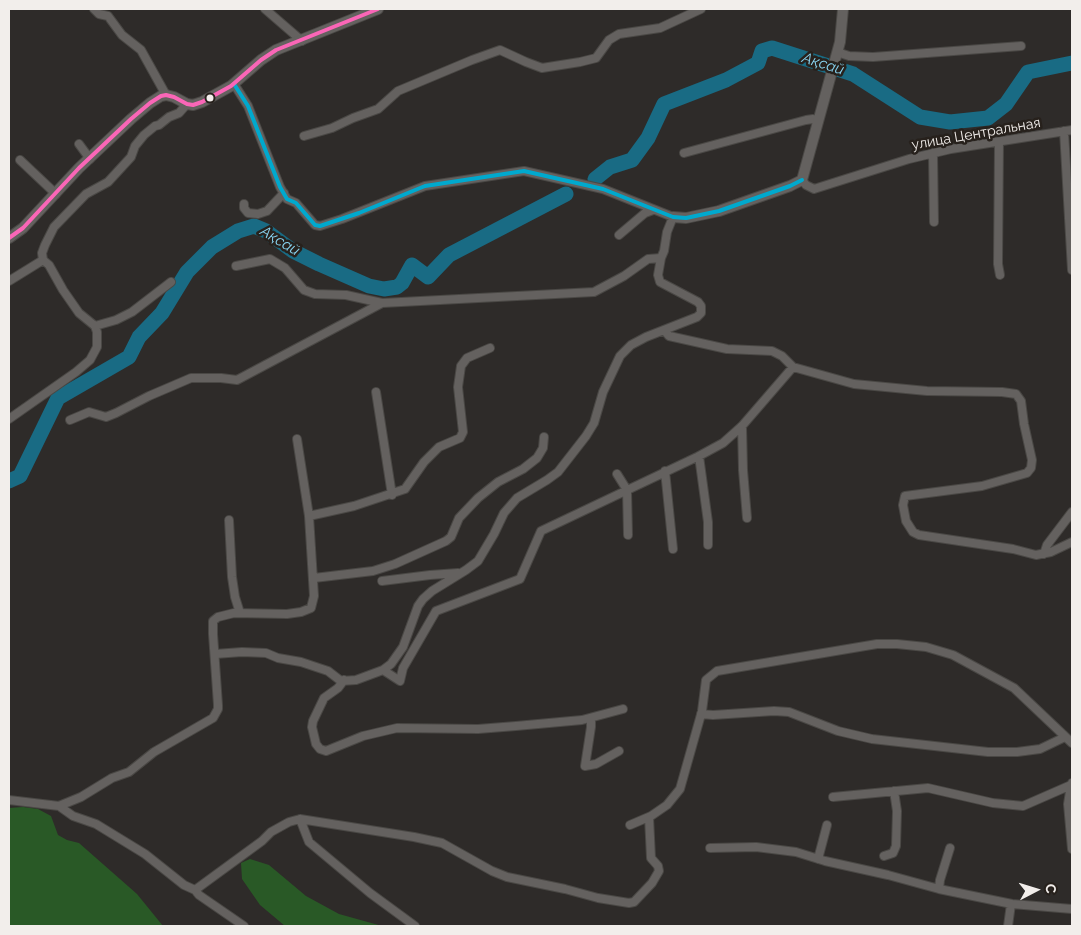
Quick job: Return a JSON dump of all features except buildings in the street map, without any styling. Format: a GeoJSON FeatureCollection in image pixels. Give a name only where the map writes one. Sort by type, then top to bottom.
{"type":"FeatureCollection","features":[{"type":"Feature","properties":{"kind":"street"},"geometry":{"type":"LineString","coordinates":[[94,9],[99,14],[108,16],[122,35],[142,50],[166,95]]}},
{"type":"Feature","properties":{"kind":"street"},"geometry":{"type":"LineString","coordinates":[[265,9],[302,41]]}},
{"type":"Feature","properties":{"kind":"street"},"geometry":{"type":"LineString","coordinates":[[9,238],[23,228],[90,159],[150,103],[161,96],[166,95],[193,105],[202,102],[234,84],[267,55],[378,9]]}},
{"type":"Feature","properties":{"kind":"street"},"geometry":{"type":"LineString","coordinates":[[304,136],[332,128],[378,109],[398,91],[500,50],[542,68],[580,62],[596,58],[609,40],[619,34],[660,28],[701,9]]}},
{"type":"Feature","properties":{"kind":"street"},"geometry":{"type":"LineString","coordinates":[[234,84],[248,106],[284,193],[287,198],[296,203],[315,225],[320,226],[359,213],[425,186],[524,171],[603,189],[653,210],[674,217],[686,218],[711,213],[790,186],[802,180],[837,55],[843,9]]}},
{"type":"Feature","properties":{"kind":"street"},"geometry":{"type":"LineString","coordinates":[[837,55],[873,57],[1021,46]]}},
{"type":"Feature","properties":{"kind":"street"},"geometry":{"type":"LineString","coordinates":[[9,419],[76,372],[90,360],[97,347],[95,326],[79,313],[49,265],[43,260],[42,253],[48,237],[54,227],[86,194],[108,182],[131,157],[140,141],[155,126],[179,113],[187,104]]}},
{"type":"Feature","properties":{"kind":"street"},"geometry":{"type":"LineString","coordinates":[[684,153],[806,120],[813,119],[819,121]]}},
{"type":"Feature","properties":{"kind":"street"},"geometry":{"type":"LineString","coordinates":[[1068,130],[1072,270]]}},
{"type":"Feature","properties":{"kind":"street","name":"улица Центральная"},"geometry":{"type":"LineString","coordinates":[[802,180],[806,185],[814,189],[909,158],[1068,130]]}},
{"type":"Feature","properties":{"kind":"street"},"geometry":{"type":"LineString","coordinates":[[999,142],[998,264],[1000,276]]}},
{"type":"Feature","properties":{"kind":"street"},"geometry":{"type":"LineString","coordinates":[[79,144],[90,159]]}},
{"type":"Feature","properties":{"kind":"street"},"geometry":{"type":"LineString","coordinates":[[933,153],[934,222]]}},
{"type":"Feature","properties":{"kind":"street"},"geometry":{"type":"LineString","coordinates":[[20,160],[56,194]]}},
{"type":"Feature","properties":{"kind":"street"},"geometry":{"type":"LineString","coordinates":[[244,204],[244,208],[248,212],[258,214],[267,212],[284,193]]}},
{"type":"Feature","properties":{"kind":"street"},"geometry":{"type":"LineString","coordinates":[[619,235],[645,214],[653,210]]}},
{"type":"Feature","properties":{"kind":"street"},"geometry":{"type":"LineString","coordinates":[[215,654],[266,653],[328,671],[336,678],[344,680],[356,680],[383,670],[391,664],[403,647],[418,606],[432,590],[478,561],[504,513],[516,498],[558,472],[586,436],[594,423],[603,392],[620,356],[632,345],[646,337],[697,317],[701,313],[701,306],[698,302],[660,282],[658,275],[667,232],[674,217]]}},
{"type":"Feature","properties":{"kind":"street"},"geometry":{"type":"LineString","coordinates":[[236,266],[270,259],[285,268],[304,290],[315,294],[346,295],[382,303],[594,292],[624,276],[648,260],[661,258]]}},
{"type":"Feature","properties":{"kind":"street"},"geometry":{"type":"LineString","coordinates":[[9,280],[43,260]]}},
{"type":"Feature","properties":{"kind":"street"},"geometry":{"type":"LineString","coordinates":[[95,326],[116,320],[132,312],[171,282]]}},
{"type":"Feature","properties":{"kind":"street"},"geometry":{"type":"LineString","coordinates":[[70,420],[89,412],[106,417],[191,378],[237,380],[382,303]]}},
{"type":"Feature","properties":{"kind":"street"},"geometry":{"type":"LineString","coordinates":[[664,330],[669,336],[727,349],[772,352],[782,356],[792,367],[873,387],[1016,394],[1020,401],[1032,460],[1031,468],[1027,473],[982,486],[905,496],[904,514],[909,527],[913,532],[920,535],[1013,549],[1036,555],[1044,554],[1072,542]]}},
{"type":"Feature","properties":{"kind":"street"},"geometry":{"type":"LineString","coordinates":[[310,516],[354,506],[392,495],[405,489],[424,462],[439,447],[460,438],[463,432],[458,387],[461,366],[467,358],[490,348]]}},
{"type":"Feature","properties":{"kind":"street"},"geometry":{"type":"LineString","coordinates":[[383,670],[400,681],[403,668],[436,611],[520,579],[541,531],[723,443],[742,426],[792,367]]}},
{"type":"Feature","properties":{"kind":"street"},"geometry":{"type":"LineString","coordinates":[[376,392],[392,495]]}},
{"type":"Feature","properties":{"kind":"street"},"geometry":{"type":"LineString","coordinates":[[742,426],[747,518]]}},
{"type":"Feature","properties":{"kind":"street"},"geometry":{"type":"LineString","coordinates":[[314,578],[373,571],[395,564],[446,542],[451,538],[459,518],[478,498],[498,482],[523,469],[537,458],[543,448],[544,437]]}},
{"type":"Feature","properties":{"kind":"street"},"geometry":{"type":"LineString","coordinates":[[59,806],[81,797],[112,778],[129,772],[154,752],[214,718],[218,705],[212,634],[213,621],[218,617],[228,613],[287,614],[308,610],[312,604],[314,578],[310,516],[297,440]]}},
{"type":"Feature","properties":{"kind":"street"},"geometry":{"type":"LineString","coordinates":[[699,456],[708,522],[708,544]]}},
{"type":"Feature","properties":{"kind":"street"},"geometry":{"type":"LineString","coordinates":[[665,471],[673,549]]}},
{"type":"Feature","properties":{"kind":"street"},"geometry":{"type":"LineString","coordinates":[[617,474],[627,490],[628,535]]}},
{"type":"Feature","properties":{"kind":"street"},"geometry":{"type":"LineString","coordinates":[[1044,554],[1047,545],[1072,512]]}},
{"type":"Feature","properties":{"kind":"street"},"geometry":{"type":"LineString","coordinates":[[229,520],[233,584],[240,613]]}},
{"type":"Feature","properties":{"kind":"street"},"geometry":{"type":"LineString","coordinates":[[382,581],[460,573]]}},
{"type":"Feature","properties":{"kind":"street"},"geometry":{"type":"LineString","coordinates":[[630,825],[649,817],[667,805],[680,789],[701,714],[706,680],[717,670],[877,644],[926,647],[953,655],[1014,688],[1072,743]]}},
{"type":"Feature","properties":{"kind":"street"},"geometry":{"type":"LineString","coordinates":[[344,680],[338,688],[324,698],[313,721],[312,727],[316,744],[326,752],[364,736],[397,728],[487,728],[591,718],[623,709]]}},
{"type":"Feature","properties":{"kind":"street"},"geometry":{"type":"LineString","coordinates":[[701,714],[789,712],[838,730],[872,739],[988,752],[1017,752],[1040,749],[1065,736]]}},
{"type":"Feature","properties":{"kind":"street"},"geometry":{"type":"LineString","coordinates":[[591,718],[585,766],[596,764],[619,751]]}},
{"type":"Feature","properties":{"kind":"street"},"geometry":{"type":"LineString","coordinates":[[833,797],[928,788],[992,803],[1023,806],[1071,784]]}},
{"type":"Feature","properties":{"kind":"street"},"geometry":{"type":"LineString","coordinates":[[1071,784],[1068,804],[1072,849]]}},
{"type":"Feature","properties":{"kind":"street"},"geometry":{"type":"LineString","coordinates":[[884,856],[893,853],[896,846],[897,811],[894,791]]}},
{"type":"Feature","properties":{"kind":"street"},"geometry":{"type":"LineString","coordinates":[[9,800],[59,806],[73,816],[96,824],[145,854],[184,885],[197,889],[201,896],[244,926]]}},
{"type":"Feature","properties":{"kind":"street"},"geometry":{"type":"LineString","coordinates":[[197,889],[216,873],[262,841],[271,832],[289,822],[300,819],[414,836],[442,843],[492,872],[507,877],[598,898],[629,903],[634,902],[659,871],[658,866],[651,858],[649,817]]}},
{"type":"Feature","properties":{"kind":"street"},"geometry":{"type":"LineString","coordinates":[[300,819],[309,842],[415,926]]}},
{"type":"Feature","properties":{"kind":"street"},"geometry":{"type":"LineString","coordinates":[[818,859],[827,825]]}},
{"type":"Feature","properties":{"kind":"street"},"geometry":{"type":"LineString","coordinates":[[710,848],[747,847],[796,852],[939,889],[1011,904],[1072,909]]}},
{"type":"Feature","properties":{"kind":"street"},"geometry":{"type":"LineString","coordinates":[[939,889],[950,848]]}},
{"type":"Feature","properties":{"kind":"street"},"geometry":{"type":"LineString","coordinates":[[1008,926],[1011,904]]}},
{"type":"Feature","properties":{"kind":"green space"},"geometry":{"type":"Polygon","coordinates":[[[9,808],[38,809],[51,816],[58,835],[79,843],[137,894],[163,926],[9,926],[9,808]]]}},
{"type":"Feature","properties":{"kind":"green space"},"geometry":{"type":"Polygon","coordinates":[[[250,859],[269,865],[306,896],[339,914],[382,926],[285,926],[260,905],[242,879],[241,863],[250,859]]]}},
{"type":"Feature","properties":{"kind":"waterway","name":"Ақсай"},"geometry":{"type":"LineString","coordinates":[[595,179],[610,167],[632,160],[648,138],[664,104],[726,80],[758,63],[762,51],[772,48],[853,74],[920,117],[950,122],[988,118],[1006,104],[1028,72],[1072,63]]}},
{"type":"Feature","properties":{"kind":"waterway","name":"Ақсай"},"geometry":{"type":"LineString","coordinates":[[9,481],[20,476],[58,398],[129,357],[139,337],[162,313],[187,272],[212,247],[238,231],[254,226],[266,231],[293,251],[319,264],[369,286],[384,289],[397,287],[402,283],[412,265],[428,277],[449,255],[566,194]]}},
{"type":"Feature","properties":{"kind":"transit line"},"geometry":{"type":"LineString","coordinates":[[9,238],[23,228],[79,168],[131,119],[161,96],[174,97],[193,105],[202,102],[231,86],[261,60],[276,50],[378,9]]}},
{"type":"Feature","properties":{"kind":"transit line"},"geometry":{"type":"LineString","coordinates":[[234,84],[248,106],[280,187],[287,199],[296,203],[315,225],[320,226],[359,213],[425,186],[524,171],[603,189],[673,217],[686,218],[719,211],[802,180]]}}]}
